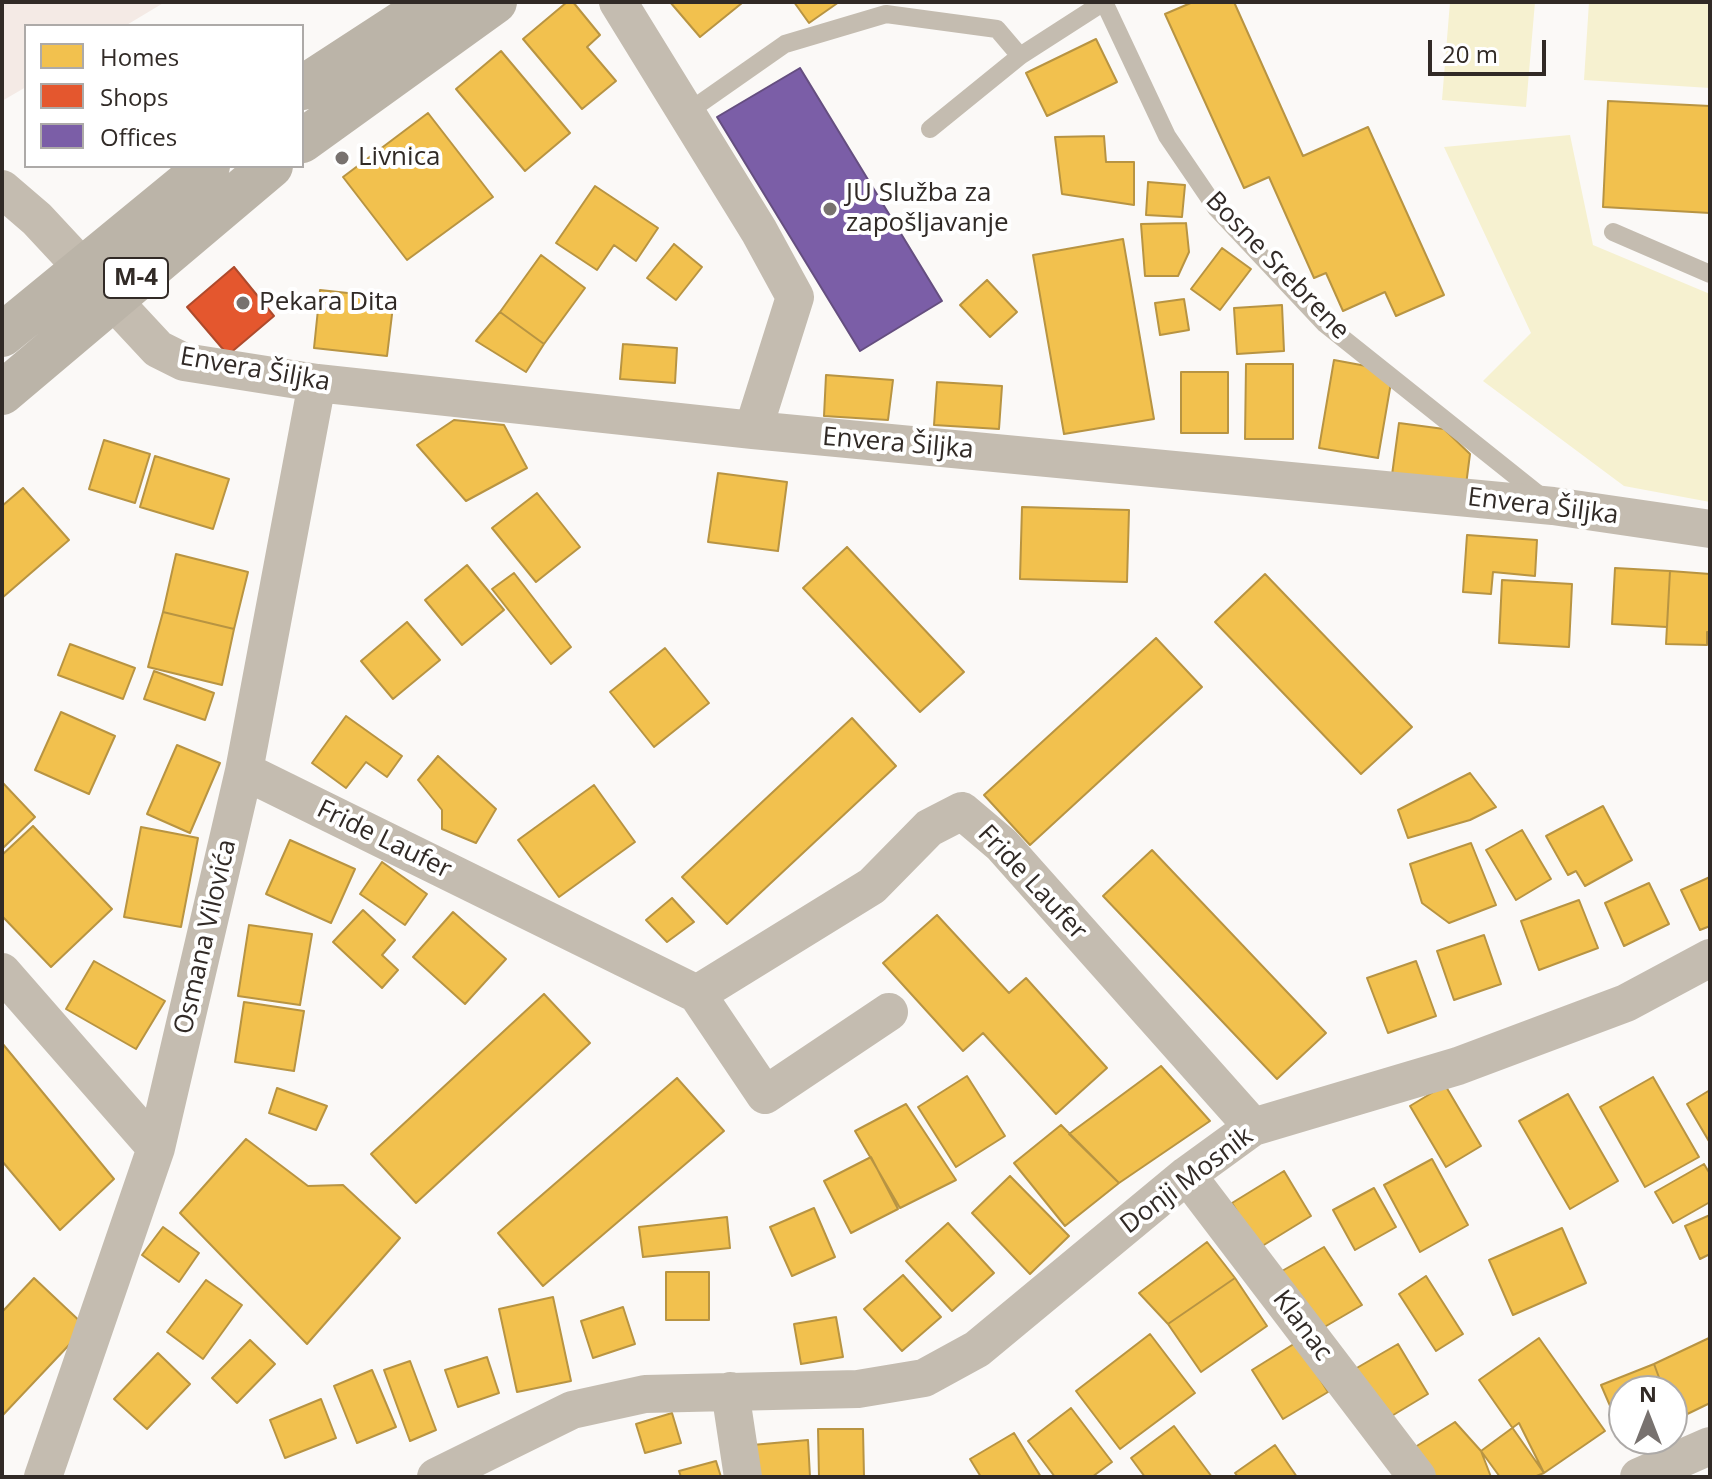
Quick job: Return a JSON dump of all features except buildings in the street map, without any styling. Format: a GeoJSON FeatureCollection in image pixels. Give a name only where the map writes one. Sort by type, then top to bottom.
{"type":"FeatureCollection","features":[{"type":"Feature","properties":{"kind":"main road"},"geometry":{"type":"LineString","coordinates":[[304,87],[434,2]]}},
{"type":"Feature","properties":{"kind":"main road"},"geometry":{"type":"LineString","coordinates":[[304,140],[495,2]]}},
{"type":"Feature","properties":{"kind":"main road","name":"M-4"},"geometry":{"type":"LineString","coordinates":[[2,393],[98,283],[206,168]]}},
{"type":"Feature","properties":{"kind":"main road","name":"M-4"},"geometry":{"type":"LineString","coordinates":[[2,335],[98,283],[268,168]]}},
{"type":"Feature","properties":{"kind":"street"},"geometry":{"type":"LineString","coordinates":[[618,2],[759,231],[795,297],[753,430]]}},
{"type":"Feature","properties":{"kind":"street","name":"Envera Šiljka"},"geometry":{"type":"LineString","coordinates":[[2,189],[98,283],[158,349],[184,362],[317,383],[753,430],[1553,506],[1710,529]]}},
{"type":"Feature","properties":{"kind":"street","name":"Osmana Vilovića"},"geometry":{"type":"LineString","coordinates":[[43,1477],[156,1148],[244,771],[317,383]]}},
{"type":"Feature","properties":{"kind":"street","name":"Fride Laufer"},"geometry":{"type":"LineString","coordinates":[[244,771],[697,994],[765,1095],[889,1012]]}},
{"type":"Feature","properties":{"kind":"street","name":"Fride Laufer"},"geometry":{"type":"LineString","coordinates":[[697,994],[872,886],[929,828],[962,811],[1002,845],[1253,1127]]}},
{"type":"Feature","properties":{"kind":"street","name":"Donji Mosnik"},"geometry":{"type":"LineString","coordinates":[[436,1477],[572,1410],[645,1394],[858,1389],[924,1378],[977,1349],[1187,1175],[1253,1127],[1458,1066],[1626,1003],[1710,958]]}},
{"type":"Feature","properties":{"kind":"street"},"geometry":{"type":"LineString","coordinates":[[2,972],[156,1148]]}},
{"type":"Feature","properties":{"kind":"street","name":"Klanac"},"geometry":{"type":"LineString","coordinates":[[1187,1175],[1417,1477]]}},
{"type":"Feature","properties":{"kind":"street"},"geometry":{"type":"LineString","coordinates":[[730,1391],[743,1477]]}},
{"type":"Feature","properties":{"kind":"street"},"geometry":{"type":"LineString","coordinates":[[1639,1477],[1710,1446]]}},
{"type":"Feature","properties":{"kind":"lane","name":"Bosne Srebrene"},"geometry":{"type":"LineString","coordinates":[[930,129],[1020,56],[1104,2],[1167,136],[1216,208],[1325,324],[1553,506]]}},
{"type":"Feature","properties":{"kind":"lane"},"geometry":{"type":"LineString","coordinates":[[685,114],[785,44],[886,14],[997,29],[1020,56]]}},
{"type":"Feature","properties":{"kind":"lane"},"geometry":{"type":"LineString","coordinates":[[1613,232],[1710,274]]}},
{"type":"Feature","properties":{"kind":"shaded area"},"geometry":{"type":"Polygon","coordinates":[[[2,2],[165,2],[128,24],[24,24],[24,88],[2,101],[2,2]]]}},
{"type":"Feature","properties":{"kind":"shaded area"},"geometry":{"type":"Polygon","coordinates":[[[1450,2],[1535,2],[1526,107],[1442,100],[1450,2]]]}},
{"type":"Feature","properties":{"kind":"shaded area"},"geometry":{"type":"Polygon","coordinates":[[[1589,2],[1710,2],[1710,88],[1584,80],[1589,2]]]}},
{"type":"Feature","properties":{"kind":"shaded area"},"geometry":{"type":"Polygon","coordinates":[[[1570,135],[1593,245],[1710,294],[1710,502],[1624,486],[1483,381],[1531,333],[1444,147],[1570,135]]]}},
{"type":"Feature","properties":{"kind":"place","name":"Livnica"},"geometry":{"type":"Point","coordinates":[342,158]}},
{"type":"Feature","properties":{"kind":"place","name":"JU Služba za zapošljavanje"},"geometry":{"type":"Point","coordinates":[830,209]}},
{"type":"Feature","properties":{"kind":"place","name":"Pekara Dita"},"geometry":{"type":"Point","coordinates":[243,303]}}]}
